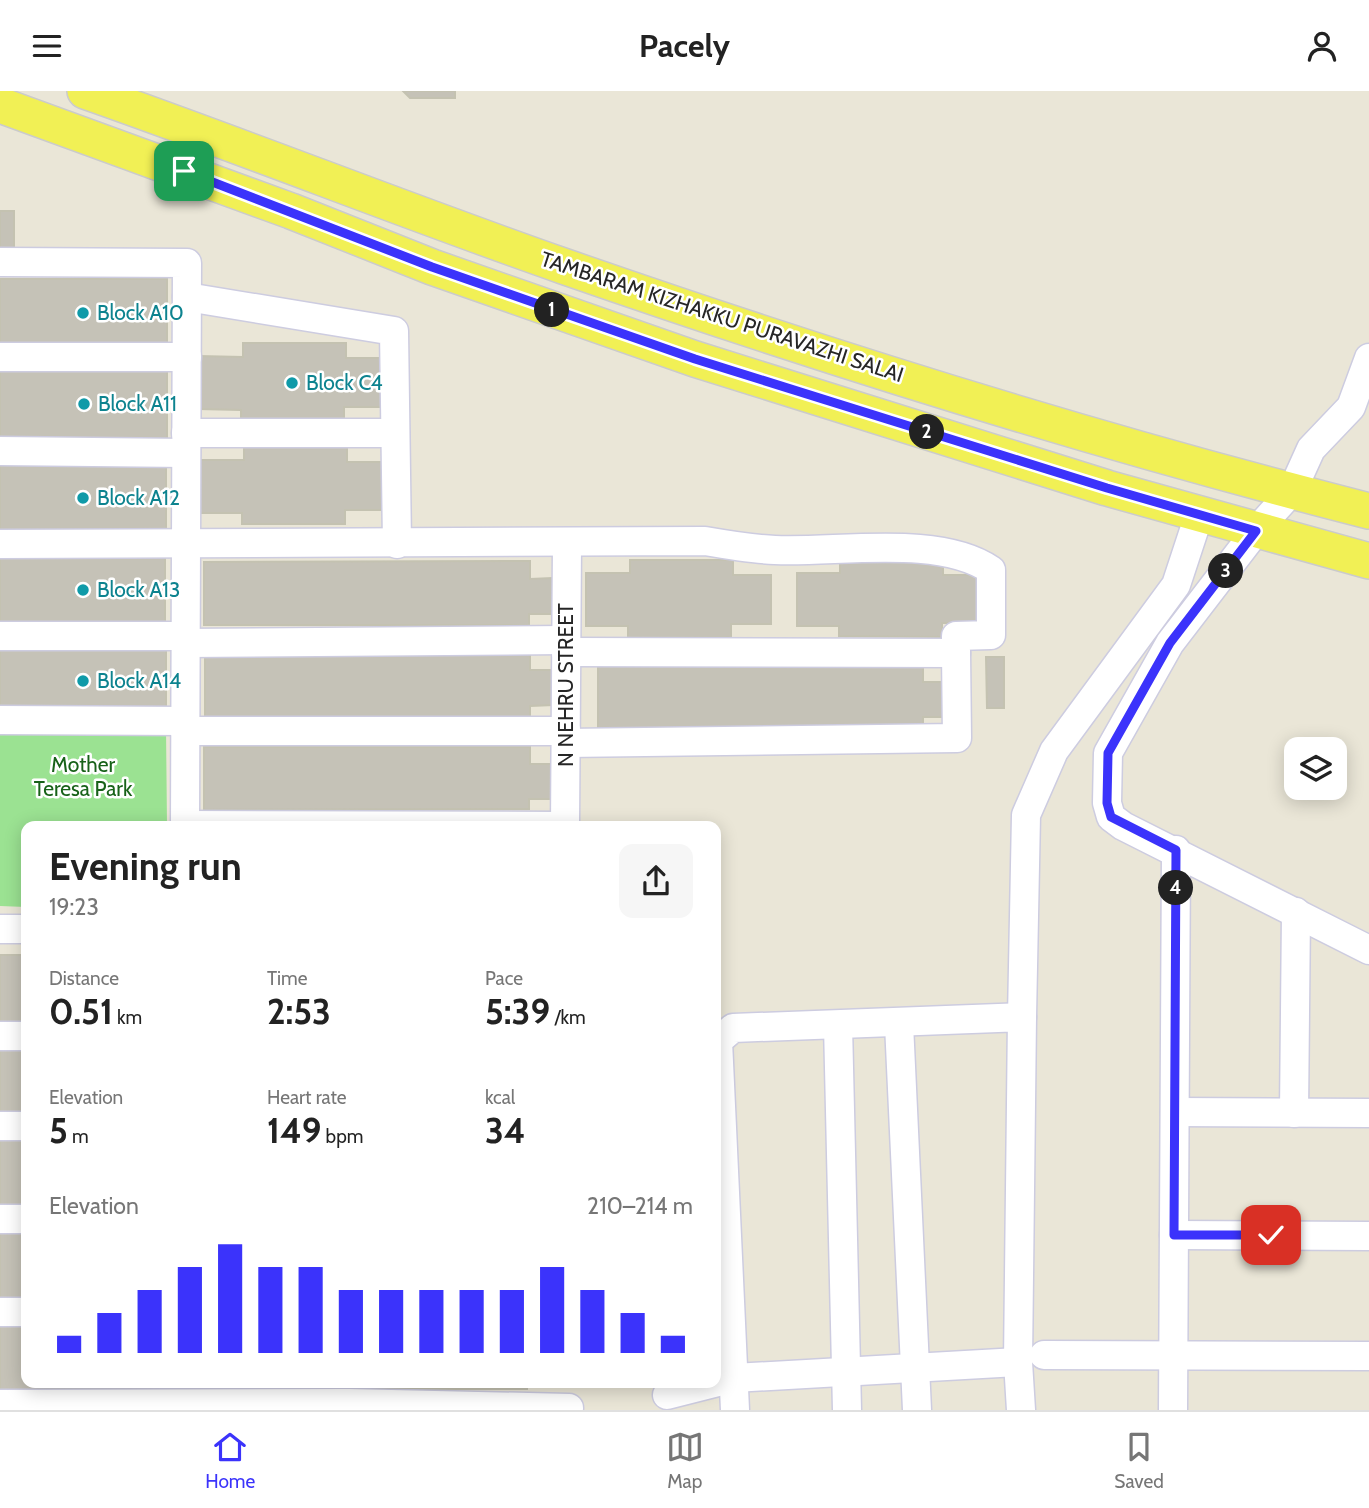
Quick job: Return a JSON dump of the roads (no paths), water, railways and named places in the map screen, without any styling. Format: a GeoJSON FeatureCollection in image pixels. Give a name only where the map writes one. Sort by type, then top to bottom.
{"type":"FeatureCollection","features":[{"type":"Feature","properties":{"kind":"main road","name":"TAMBARAM KIZHAKKU PURAVAZHI SALAI"},"geometry":{"type":"LineString","coordinates":[[85,91],[450,226],[704,313],[1120,444],[1369,511]]}},
{"type":"Feature","properties":{"kind":"main road"},"geometry":{"type":"LineString","coordinates":[[0,105],[559,313],[789,389],[1199,515],[1369,561]]}},
{"type":"Feature","properties":{"kind":"street"},"geometry":{"type":"LineString","coordinates":[[0,263],[187,263],[185,821]]}},
{"type":"Feature","properties":{"kind":"street"},"geometry":{"type":"LineString","coordinates":[[187,297],[394,331],[397,544]]}},
{"type":"Feature","properties":{"kind":"street"},"geometry":{"type":"LineString","coordinates":[[0,357],[187,357]]}},
{"type":"Feature","properties":{"kind":"street"},"geometry":{"type":"LineString","coordinates":[[1369,358],[1351,407],[1311,449],[1292,491],[1256,531],[1170,643],[1108,753],[1107,769],[1107,803],[1111,817],[1369,950]]}},
{"type":"Feature","properties":{"kind":"street"},"geometry":{"type":"LineString","coordinates":[[0,451],[395,433]]}},
{"type":"Feature","properties":{"kind":"street"},"geometry":{"type":"LineString","coordinates":[[1021,1410],[1031,1359],[1022,1017],[1026,815],[1054,751],[1176,585],[1199,515]]}},
{"type":"Feature","properties":{"kind":"street"},"geometry":{"type":"LineString","coordinates":[[0,544],[567,544],[705,541],[776,550],[928,549],[956,554],[991,570],[991,635],[956,636],[957,737],[566,737],[0,720]]}},
{"type":"Feature","properties":{"kind":"street","name":"N NEHRU STREET"},"geometry":{"type":"LineString","coordinates":[[565,821],[567,544]]}},
{"type":"Feature","properties":{"kind":"street"},"geometry":{"type":"LineString","coordinates":[[0,636],[956,653]]}},
{"type":"Feature","properties":{"kind":"street"},"geometry":{"type":"LineString","coordinates":[[1173,1410],[1176,850]]}},
{"type":"Feature","properties":{"kind":"street"},"geometry":{"type":"LineString","coordinates":[[1294,1113],[1296,912]]}},
{"type":"Feature","properties":{"kind":"street"},"geometry":{"type":"LineString","coordinates":[[0,929],[21,929]]}},
{"type":"Feature","properties":{"kind":"street"},"geometry":{"type":"LineString","coordinates":[[721,1038],[733,1028],[899,1024],[1022,1017]]}},
{"type":"Feature","properties":{"kind":"street"},"geometry":{"type":"LineString","coordinates":[[899,1024],[917,1410]]}},
{"type":"Feature","properties":{"kind":"street"},"geometry":{"type":"LineString","coordinates":[[838,1025],[847,1410]]}},
{"type":"Feature","properties":{"kind":"street"},"geometry":{"type":"LineString","coordinates":[[0,1036],[21,1036]]}},
{"type":"Feature","properties":{"kind":"street"},"geometry":{"type":"LineString","coordinates":[[721,1104],[735,1410]]}},
{"type":"Feature","properties":{"kind":"street"},"geometry":{"type":"LineString","coordinates":[[1175,1112],[1369,1113]]}},
{"type":"Feature","properties":{"kind":"street"},"geometry":{"type":"LineString","coordinates":[[0,1126],[21,1126]]}},
{"type":"Feature","properties":{"kind":"street"},"geometry":{"type":"LineString","coordinates":[[0,1219],[21,1219]]}},
{"type":"Feature","properties":{"kind":"street"},"geometry":{"type":"LineString","coordinates":[[1174,1235],[1369,1236]]}},
{"type":"Feature","properties":{"kind":"street"},"geometry":{"type":"LineString","coordinates":[[0,1312],[21,1312]]}},
{"type":"Feature","properties":{"kind":"street"},"geometry":{"type":"LineString","coordinates":[[721,1381],[734,1378],[914,1369],[1031,1359],[1369,1356]]}},
{"type":"Feature","properties":{"kind":"street"},"geometry":{"type":"LineString","coordinates":[[667,1395],[695,1388]]}},
{"type":"Feature","properties":{"kind":"street"},"geometry":{"type":"LineString","coordinates":[[0,1404],[186,1393],[348,1406],[569,1400]]}},
{"type":"Feature","properties":{"kind":"place","name":"Block A10"},"geometry":{"type":"Point","coordinates":[83,313]}},
{"type":"Feature","properties":{"kind":"place","name":"Block C4"},"geometry":{"type":"Point","coordinates":[292,383]}},
{"type":"Feature","properties":{"kind":"place","name":"Block A11"},"geometry":{"type":"Point","coordinates":[84,404]}},
{"type":"Feature","properties":{"kind":"place","name":"Block A12"},"geometry":{"type":"Point","coordinates":[83,498]}},
{"type":"Feature","properties":{"kind":"place","name":"Block A13"},"geometry":{"type":"Point","coordinates":[83,590]}},
{"type":"Feature","properties":{"kind":"place","name":"Block A14"},"geometry":{"type":"Point","coordinates":[83,681]}},
{"type":"Feature","properties":{"kind":"park label","name":"Mother Teresa Park"},"geometry":{"type":"Point","coordinates":[83,777]}}]}
